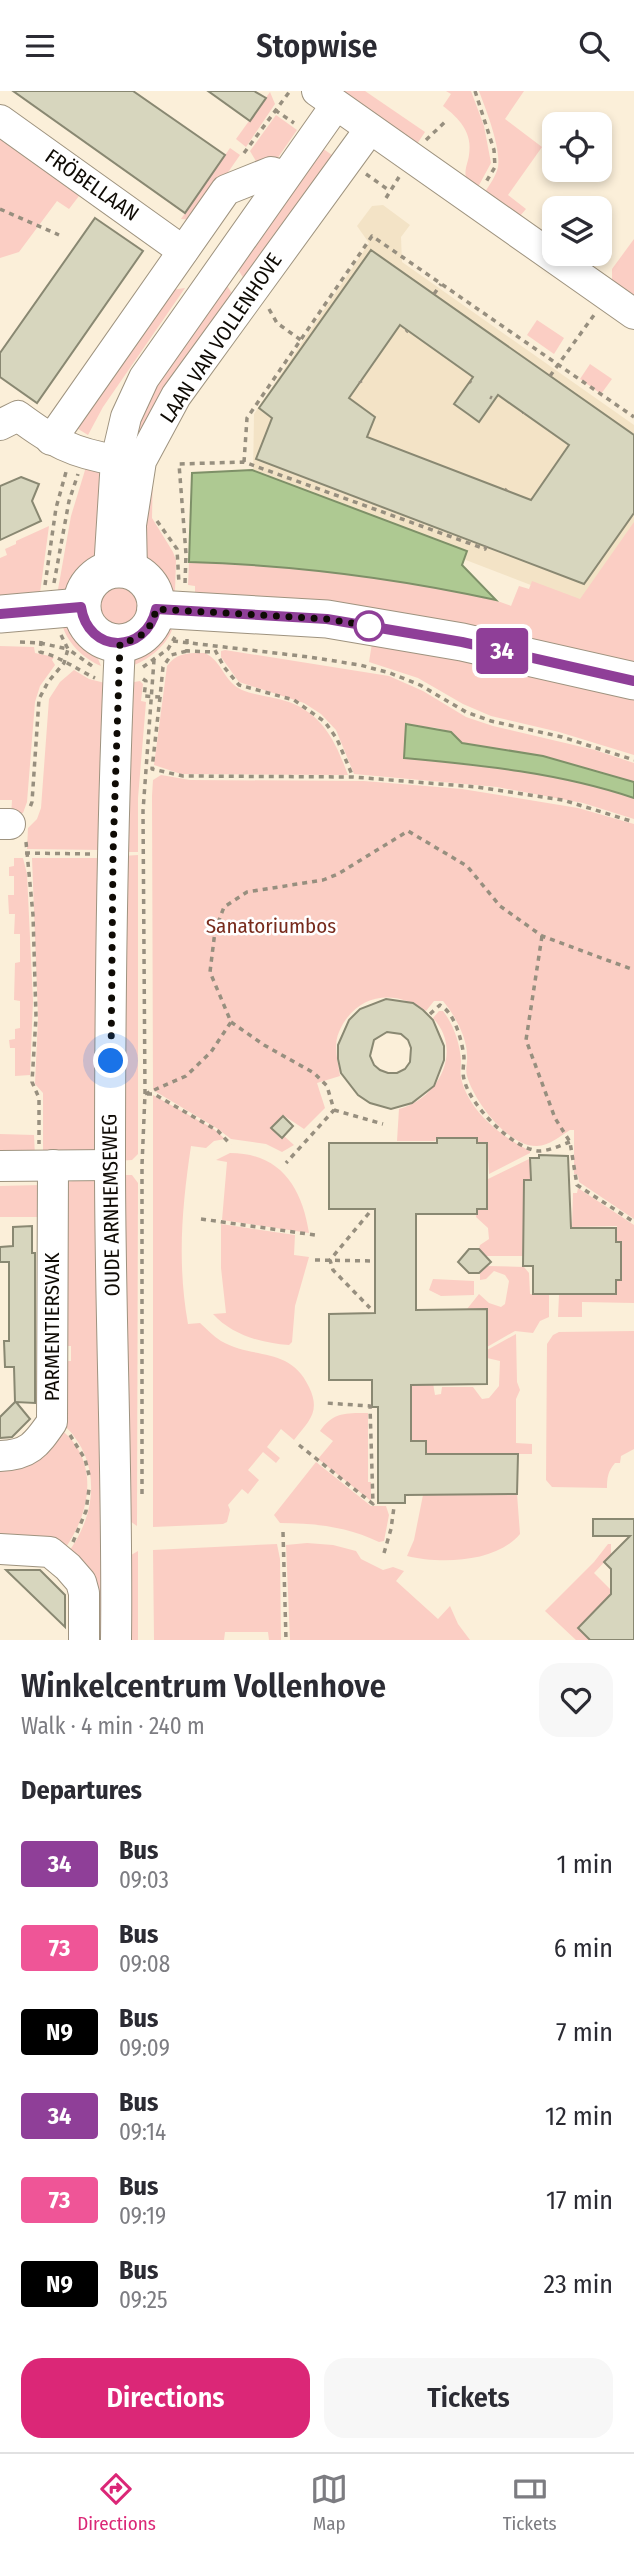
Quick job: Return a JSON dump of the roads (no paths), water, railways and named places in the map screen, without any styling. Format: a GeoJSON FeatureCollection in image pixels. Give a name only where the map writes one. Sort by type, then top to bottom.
{"type":"FeatureCollection","features":[{"type":"Feature","properties":{"kind":"main road"},"geometry":{"type":"LineString","coordinates":[[7,628],[59,609],[83,595],[97,576],[120,571],[150,585],[155,597],[178,620]]}},
{"type":"Feature","properties":{"kind":"main road"},"geometry":{"type":"LineString","coordinates":[[59,609],[84,620],[91,632],[104,641],[131,642],[148,629],[178,620],[327,619],[462,642],[634,681]]}},
{"type":"Feature","properties":{"kind":"street","name":"LAAN VAN VOLLENHOVE"},"geometry":{"type":"LineString","coordinates":[[120,571],[116,460],[126,417],[144,378],[285,176],[327,98],[634,314]]}},
{"type":"Feature","properties":{"kind":"street","name":"FRÖBELLAAN"},"geometry":{"type":"LineString","coordinates":[[0,120],[183,251]]}},
{"type":"Feature","properties":{"kind":"street","name":"LAAN VAN VOLLENHOVE"},"geometry":{"type":"LineString","coordinates":[[120,571],[131,525],[141,461],[176,396],[370,129]]}},
{"type":"Feature","properties":{"kind":"street"},"geometry":{"type":"LineString","coordinates":[[70,449],[165,276],[226,190],[271,171],[285,176]]}},
{"type":"Feature","properties":{"kind":"street"},"geometry":{"type":"LineString","coordinates":[[165,276],[220,271]]}},
{"type":"Feature","properties":{"kind":"street"},"geometry":{"type":"LineString","coordinates":[[0,425],[18,416],[70,449],[116,460]]}},
{"type":"Feature","properties":{"kind":"street","name":"OUDE ARNHEMSEWEG"},"geometry":{"type":"LineString","coordinates":[[116,1640],[117,1539],[110,1165],[113,854],[120,643]]}},
{"type":"Feature","properties":{"kind":"street"},"geometry":{"type":"LineString","coordinates":[[0,1165],[110,1165]]}},
{"type":"Feature","properties":{"kind":"street","name":"PARMENTIERSVAK"},"geometry":{"type":"LineString","coordinates":[[0,1456],[18,1455],[39,1441],[52,1421],[46,1165]]}},
{"type":"Feature","properties":{"kind":"street"},"geometry":{"type":"LineString","coordinates":[[0,1549],[37,1550],[50,1552],[59,1558],[81,1582],[84,1593],[84,1640]]}},
{"type":"Feature","properties":{"kind":"park label","name":"Sanatoriumbos"},"geometry":{"type":"Point","coordinates":[271,926]}}]}
